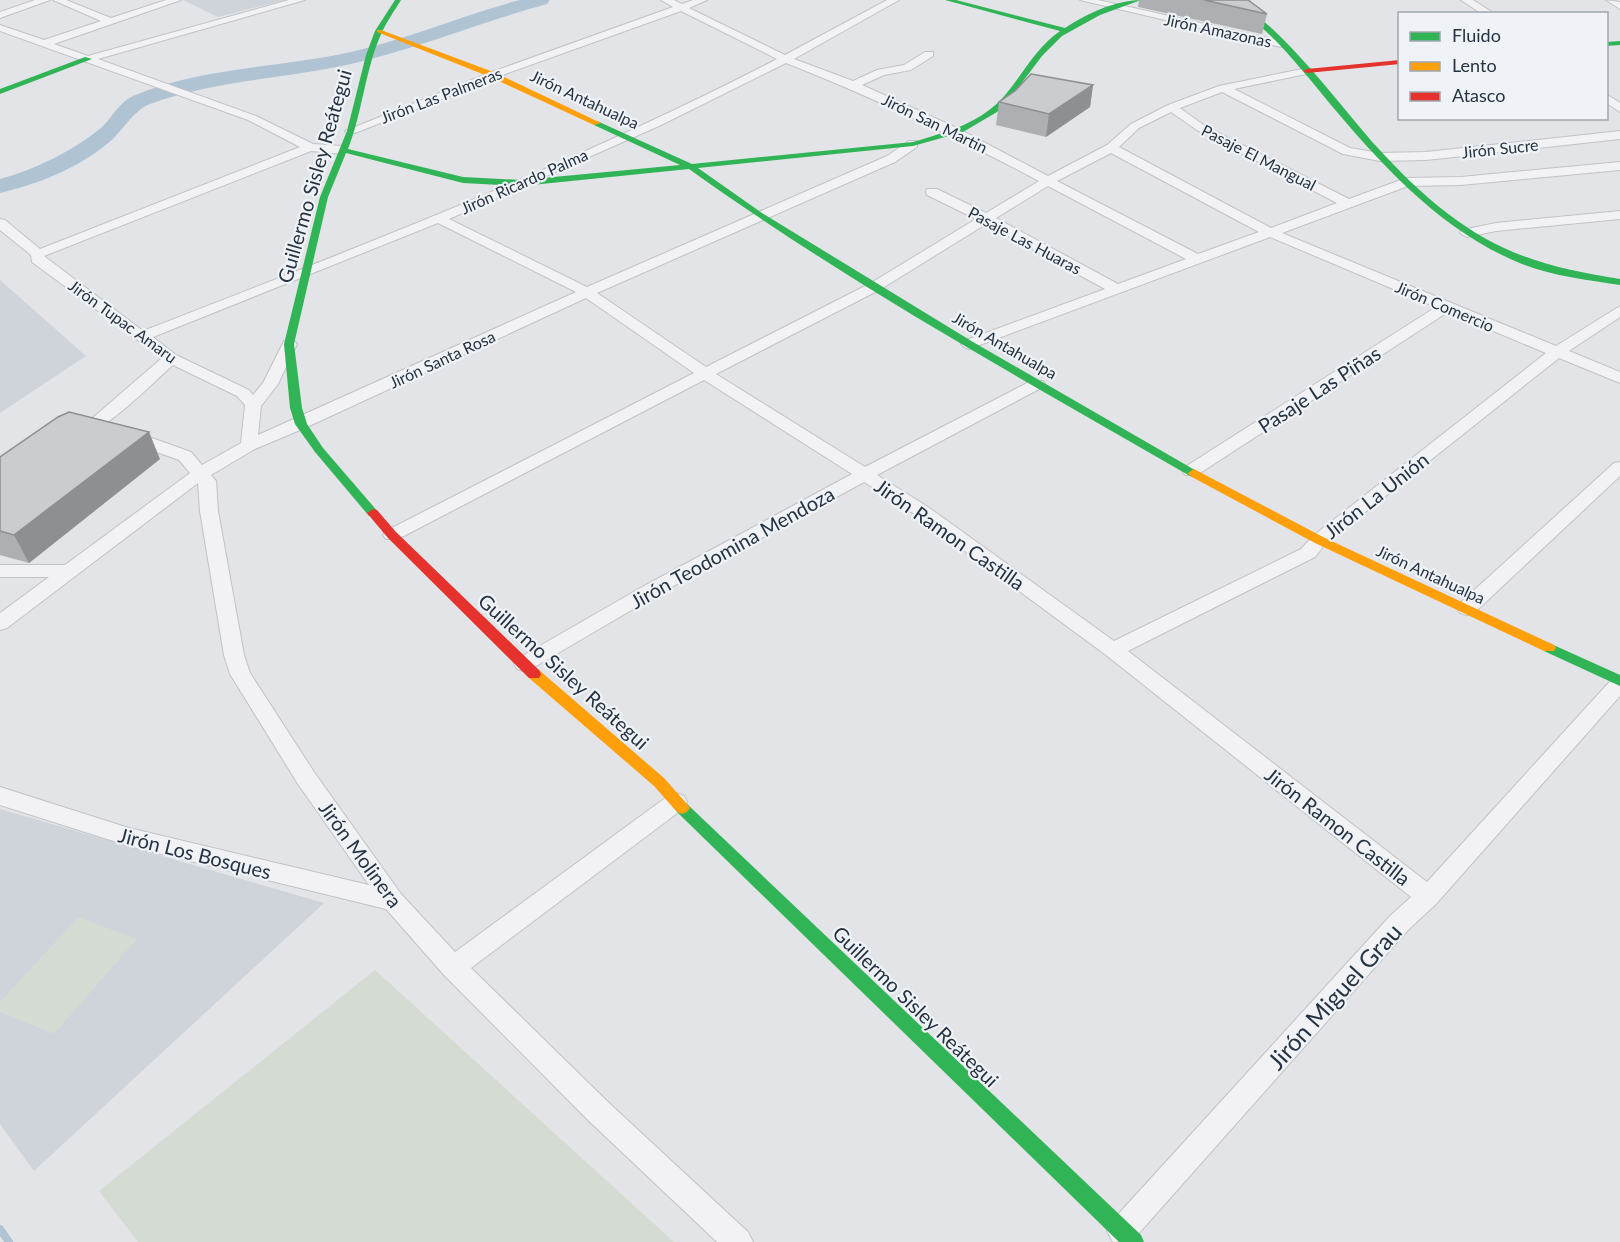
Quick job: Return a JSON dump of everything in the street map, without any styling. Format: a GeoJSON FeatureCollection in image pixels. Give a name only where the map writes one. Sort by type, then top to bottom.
{"type":"FeatureCollection","features":[{"type":"Feature","properties":{"kind":"main road","name":"Guillermo Sisley Reátegui"},"geometry":{"type":"LineString","coordinates":[[399,0],[375,43],[351,131],[324,197],[305,274],[289,344],[296,408],[301,424],[319,450],[392,535],[547,687],[659,782],[676,802],[1128,1236]]}},
{"type":"Feature","properties":{"kind":"main road"},"geometry":{"type":"LineString","coordinates":[[948,0],[1067,31]]}},
{"type":"Feature","properties":{"kind":"main road"},"geometry":{"type":"LineString","coordinates":[[342,150],[464,180],[522,183],[913,144],[955,132],[986,117],[1007,100],[1040,52],[1067,31],[1112,7],[1138,0]]}},
{"type":"Feature","properties":{"kind":"main road"},"geometry":{"type":"LineString","coordinates":[[1228,0],[1248,10],[1281,44],[1380,157],[1467,232],[1525,262],[1566,273],[1620,282]]}},
{"type":"Feature","properties":{"kind":"main road","name":"Jirón Antahualpa"},"geometry":{"type":"LineString","coordinates":[[375,43],[395,36],[417,44],[493,75],[690,166],[759,215],[969,344],[1191,471],[1318,540],[1467,608],[1620,682]]}},
{"type":"Feature","properties":{"kind":"main road"},"geometry":{"type":"LineString","coordinates":[[0,92],[88,59]]}},
{"type":"Feature","properties":{"kind":"main road"},"geometry":{"type":"LineString","coordinates":[[1307,71],[1398,62]]}},
{"type":"Feature","properties":{"kind":"street"},"geometry":{"type":"LineString","coordinates":[[0,15],[45,0]]}},
{"type":"Feature","properties":{"kind":"street"},"geometry":{"type":"LineString","coordinates":[[58,0],[111,22]]}},
{"type":"Feature","properties":{"kind":"street"},"geometry":{"type":"LineString","coordinates":[[42,44],[176,0]]}},
{"type":"Feature","properties":{"kind":"street"},"geometry":{"type":"LineString","coordinates":[[88,59],[300,0]]}},
{"type":"Feature","properties":{"kind":"street","name":"Jirón San Martin"},"geometry":{"type":"LineString","coordinates":[[666,0],[785,59],[853,85],[955,132],[1198,260]]}},
{"type":"Feature","properties":{"kind":"street","name":"Jirón Las Palmeras"},"geometry":{"type":"LineString","coordinates":[[351,131],[493,75],[702,0]]}},
{"type":"Feature","properties":{"kind":"street","name":"Jirón Ricardo Palma"},"geometry":{"type":"LineString","coordinates":[[143,336],[305,274],[522,183],[627,136],[785,59],[894,0]]}},
{"type":"Feature","properties":{"kind":"street","name":"Jirón Amazonas"},"geometry":{"type":"LineString","coordinates":[[1085,0],[1281,44]]}},
{"type":"Feature","properties":{"kind":"street"},"geometry":{"type":"LineString","coordinates":[[1466,0],[1487,12]]}},
{"type":"Feature","properties":{"kind":"street"},"geometry":{"type":"LineString","coordinates":[[1611,0],[1620,6]]}},
{"type":"Feature","properties":{"kind":"street"},"geometry":{"type":"LineString","coordinates":[[0,28],[252,118],[310,147],[342,150]]}},
{"type":"Feature","properties":{"kind":"street"},"geometry":{"type":"LineString","coordinates":[[853,85],[881,72],[907,68],[929,54]]}},
{"type":"Feature","properties":{"kind":"street"},"geometry":{"type":"LineString","coordinates":[[392,535],[876,286],[1049,180],[1111,148],[1135,126],[1172,107],[1223,88],[1307,71]]}},
{"type":"Feature","properties":{"kind":"street","name":"Jirón Sucre"},"geometry":{"type":"LineString","coordinates":[[1223,88],[1347,151],[1380,157],[1426,156],[1620,135]]}},
{"type":"Feature","properties":{"kind":"street"},"geometry":{"type":"LineString","coordinates":[[1609,90],[1620,109]]}},
{"type":"Feature","properties":{"kind":"street","name":"Pasaje El Mangual"},"geometry":{"type":"LineString","coordinates":[[1172,107],[1201,128],[1349,204]]}},
{"type":"Feature","properties":{"kind":"street","name":"Jirón Santa Rosa"},"geometry":{"type":"LineString","coordinates":[[0,623],[201,473],[249,445],[301,424],[759,215],[891,159],[913,144]]}},
{"type":"Feature","properties":{"kind":"street"},"geometry":{"type":"LineString","coordinates":[[38,254],[310,147]]}},
{"type":"Feature","properties":{"kind":"street","name":"Jirón Comercio"},"geometry":{"type":"LineString","coordinates":[[1111,148],[1271,233],[1620,378]]}},
{"type":"Feature","properties":{"kind":"street"},"geometry":{"type":"LineString","coordinates":[[969,344],[1407,182],[1461,181],[1620,166]]}},
{"type":"Feature","properties":{"kind":"street","name":"Pasaje Las Huaras"},"geometry":{"type":"LineString","coordinates":[[933,192],[1117,289]]}},
{"type":"Feature","properties":{"kind":"street"},"geometry":{"type":"LineString","coordinates":[[1467,232],[1620,215]]}},
{"type":"Feature","properties":{"kind":"street","name":"Jirón Ramon Castilla"},"geometry":{"type":"LineString","coordinates":[[440,219],[587,292],[705,374],[922,512],[1113,650],[1428,897]]}},
{"type":"Feature","properties":{"kind":"street","name":"Jirón Tupac Amaru"},"geometry":{"type":"LineString","coordinates":[[0,223],[38,254],[37,259],[171,358],[243,393],[253,405]]}},
{"type":"Feature","properties":{"kind":"street","name":"Pasaje Las Piñas"},"geometry":{"type":"LineString","coordinates":[[1191,471],[1446,306]]}},
{"type":"Feature","properties":{"kind":"street","name":"Jirón La Unión"},"geometry":{"type":"LineString","coordinates":[[1113,650],[1308,553],[1318,540],[1557,352],[1620,310]]}},
{"type":"Feature","properties":{"kind":"street"},"geometry":{"type":"LineString","coordinates":[[249,445],[253,405],[270,384],[289,344]]}},
{"type":"Feature","properties":{"kind":"street"},"geometry":{"type":"LineString","coordinates":[[63,438],[95,424],[171,358]]}},
{"type":"Feature","properties":{"kind":"street","name":"Jirón Teodomina Mendoza"},"geometry":{"type":"LineString","coordinates":[[524,664],[586,627],[864,475],[1037,384]]}},
{"type":"Feature","properties":{"kind":"street"},"geometry":{"type":"LineString","coordinates":[[95,424],[185,456],[201,473]]}},
{"type":"Feature","properties":{"kind":"street"},"geometry":{"type":"LineString","coordinates":[[1467,608],[1620,468]]}},
{"type":"Feature","properties":{"kind":"street","name":"Jirón Molinera"},"geometry":{"type":"LineString","coordinates":[[201,473],[207,481],[209,511],[234,655],[240,674],[306,778],[393,901],[453,967],[599,1112],[738,1242]]}},
{"type":"Feature","properties":{"kind":"street"},"geometry":{"type":"LineString","coordinates":[[0,571],[70,571]]}},
{"type":"Feature","properties":{"kind":"street","name":"Jirón Miguel Grau"},"geometry":{"type":"LineString","coordinates":[[1128,1236],[1399,922],[1428,897],[1620,682]]}},
{"type":"Feature","properties":{"kind":"street","name":"Jirón Los Bosques"},"geometry":{"type":"LineString","coordinates":[[0,796],[129,837],[393,901]]}},
{"type":"Feature","properties":{"kind":"street"},"geometry":{"type":"LineString","coordinates":[[453,967],[676,802]]}},
{"type":"Feature","properties":{"kind":"shaded area"},"geometry":{"type":"Polygon","coordinates":[[[183,0],[285,0],[218,17],[183,0]]]}},
{"type":"Feature","properties":{"kind":"shaded area"},"geometry":{"type":"Polygon","coordinates":[[[0,280],[86,356],[0,413],[0,280]]]}},
{"type":"Feature","properties":{"kind":"shaded area"},"geometry":{"type":"Polygon","coordinates":[[[0,809],[324,903],[34,1171],[0,1124],[0,809]]]}},
{"type":"Feature","properties":{"kind":"shaded area"},"geometry":{"type":"Polygon","coordinates":[[[78,917],[137,939],[54,1034],[0,1012],[0,1002],[78,917]]]}},
{"type":"Feature","properties":{"kind":"shaded area"},"geometry":{"type":"Polygon","coordinates":[[[375,970],[674,1242],[138,1242],[99,1191],[375,970]]]}},
{"type":"Feature","properties":{"kind":"building"},"geometry":{"type":"Polygon","coordinates":[[[1204,0],[1248,0],[1267,14],[1204,0]]]}},
{"type":"Feature","properties":{"kind":"building"},"geometry":{"type":"Polygon","coordinates":[[[1031,74],[1093,85],[1049,114],[999,102],[1015,91],[1031,74]]]}},
{"type":"Feature","properties":{"kind":"building"},"geometry":{"type":"Polygon","coordinates":[[[69,412],[149,432],[14,535],[0,531],[0,457],[58,417],[69,412]]]}},
{"type":"Feature","properties":{"kind":"waterway"},"geometry":{"type":"LineString","coordinates":[[0,186],[30,177],[74,157],[112,129],[125,113],[141,100],[192,85],[350,58],[541,0]]}},
{"type":"Feature","properties":{"kind":"waterway"},"geometry":{"type":"LineString","coordinates":[[0,1229],[9,1242]]}},
{"type":"Feature","properties":{"kind":"traffic: fast"},"geometry":{"type":"LineString","coordinates":[[373,513],[319,450],[301,424],[296,408],[289,344],[324,197],[351,131],[370,55],[379,31],[398,0]]}},
{"type":"Feature","properties":{"kind":"traffic: fast"},"geometry":{"type":"LineString","coordinates":[[948,0],[1067,31]]}},
{"type":"Feature","properties":{"kind":"traffic: fast"},"geometry":{"type":"LineString","coordinates":[[342,150],[382,158],[463,180],[522,183],[913,144],[960,130],[986,117],[1002,104],[1039,54],[1060,35],[1084,20],[1138,0]]}},
{"type":"Feature","properties":{"kind":"traffic: fast"},"geometry":{"type":"LineString","coordinates":[[1228,0],[1244,9],[1272,32],[1374,149],[1443,215],[1497,249],[1526,262],[1561,272],[1620,282]]}},
{"type":"Feature","properties":{"kind":"traffic: fast"},"geometry":{"type":"LineString","coordinates":[[1608,44],[1620,43]]}},
{"type":"Feature","properties":{"kind":"traffic: fast"},"geometry":{"type":"LineString","coordinates":[[0,92],[88,59]]}},
{"type":"Feature","properties":{"kind":"traffic: fast"},"geometry":{"type":"LineString","coordinates":[[597,123],[690,166],[759,215],[969,344],[1194,473]]}},
{"type":"Feature","properties":{"kind":"traffic: fast"},"geometry":{"type":"LineString","coordinates":[[1549,648],[1620,681]]}},
{"type":"Feature","properties":{"kind":"traffic: fast"},"geometry":{"type":"LineString","coordinates":[[682,808],[1134,1242]]}},
{"type":"Feature","properties":{"kind":"traffic: slow"},"geometry":{"type":"LineString","coordinates":[[379,31],[493,75],[597,123]]}},
{"type":"Feature","properties":{"kind":"traffic: slow"},"geometry":{"type":"LineString","coordinates":[[1194,473],[1319,540],[1549,648]]}},
{"type":"Feature","properties":{"kind":"traffic: slow"},"geometry":{"type":"LineString","coordinates":[[534,674],[659,782],[682,808]]}},
{"type":"Feature","properties":{"kind":"traffic: jam"},"geometry":{"type":"LineString","coordinates":[[1307,71],[1398,62]]}},
{"type":"Feature","properties":{"kind":"traffic: jam"},"geometry":{"type":"LineString","coordinates":[[373,513],[392,535],[534,674]]}}]}
